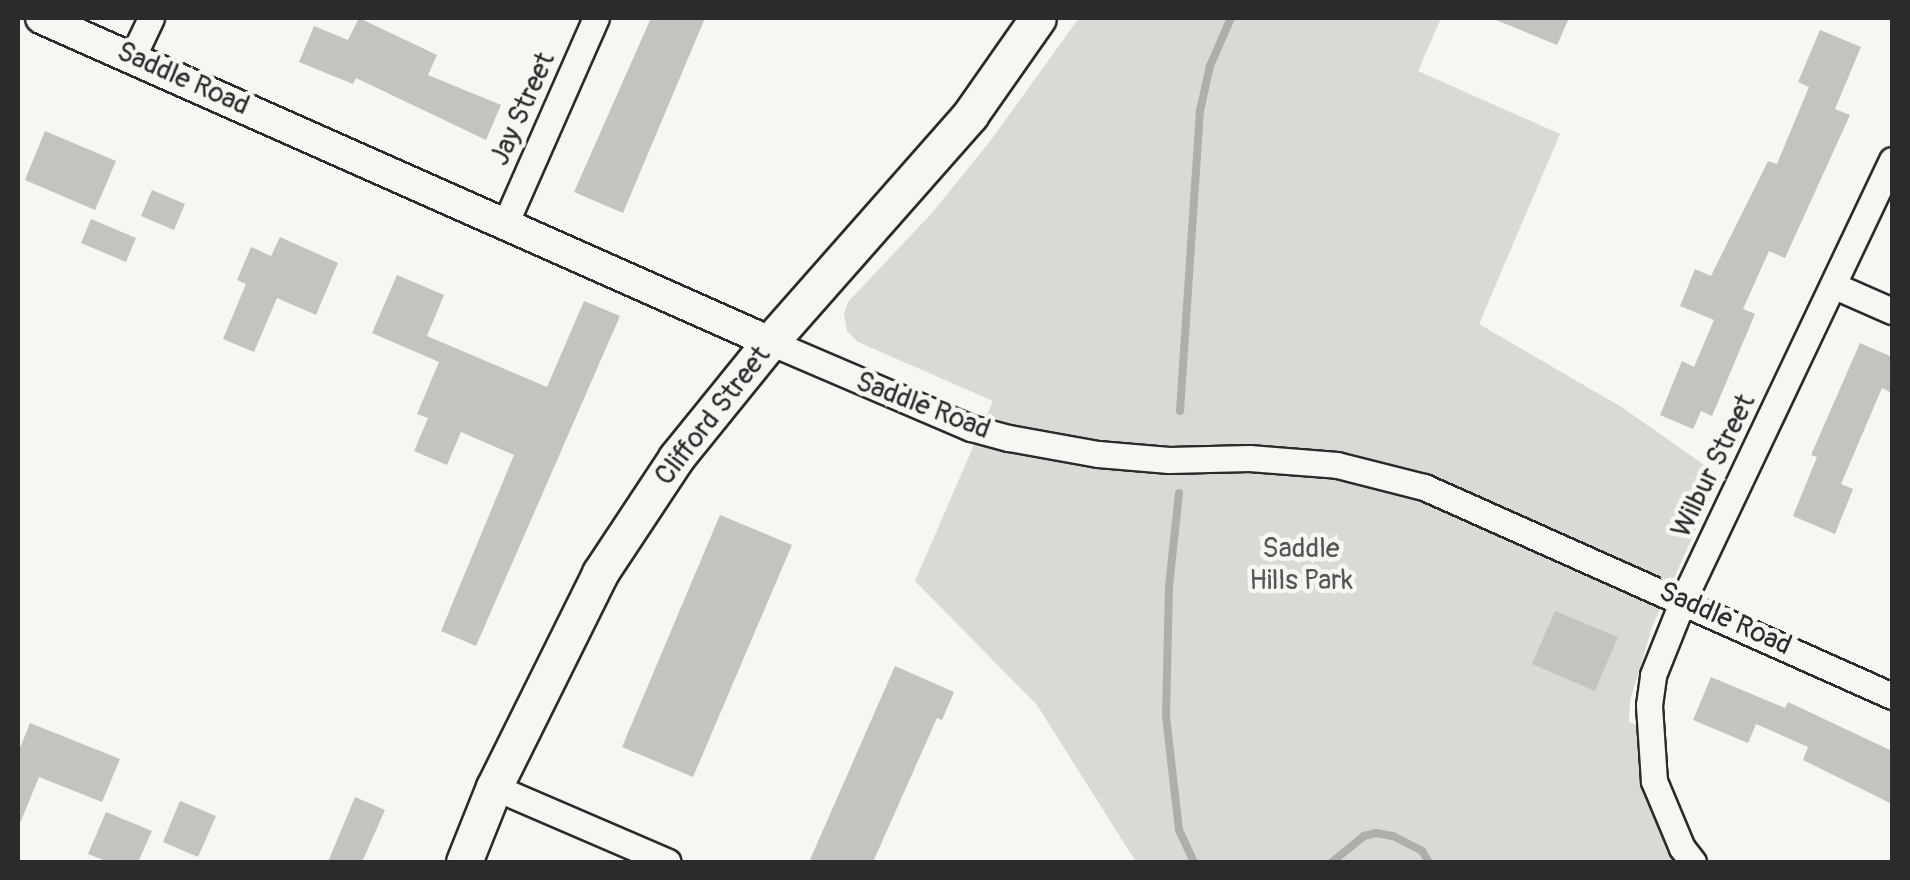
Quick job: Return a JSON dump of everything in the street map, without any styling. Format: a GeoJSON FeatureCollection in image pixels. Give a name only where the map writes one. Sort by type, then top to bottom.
{"type":"FeatureCollection","features":[{"type":"Feature","properties":{"kind":"main road","name":"Clifford Street"},"geometry":{"type":"LineString","coordinates":[[464,862],[494,787],[600,573],[676,458],[770,342],[970,115],[1038,18]]}},
{"type":"Feature","properties":{"kind":"street","name":"Saddle Road"},"geometry":{"type":"LineString","coordinates":[[41,18],[971,428],[1009,438],[1151,458],[1250,458],[1337,465],[1424,487],[1892,696]]}},
{"type":"Feature","properties":{"kind":"street"},"geometry":{"type":"LineString","coordinates":[[133,56],[151,18]]}},
{"type":"Feature","properties":{"kind":"street","name":"Jay Street"},"geometry":{"type":"LineString","coordinates":[[505,224],[596,18]]}},
{"type":"Feature","properties":{"kind":"street","name":"Wilbur Street"},"geometry":{"type":"LineString","coordinates":[[1693,862],[1682,848],[1654,781],[1650,736],[1653,675],[1682,600],[1892,160]]}},
{"type":"Feature","properties":{"kind":"street"},"geometry":{"type":"LineString","coordinates":[[1835,286],[1892,312]]}},
{"type":"Feature","properties":{"kind":"street"},"geometry":{"type":"LineString","coordinates":[[494,787],[668,862]]}},
{"type":"Feature","properties":{"kind":"green space","name":"Saddle Hills Park"},"geometry":{"type":"Polygon","coordinates":[[[1079,18],[1441,18],[1418,71],[1560,134],[1479,324],[1623,408],[1720,476],[1652,627],[1630,701],[1629,722],[1638,725],[1680,862],[1136,862],[1037,705],[915,581],[993,401],[858,342],[847,331],[844,314],[848,302],[932,213],[991,140],[1079,18]]]}},
{"type":"Feature","properties":{"kind":"building"},"geometry":{"type":"Polygon","coordinates":[[[359,18],[437,55],[428,75],[501,105],[486,140],[356,78],[353,84],[299,62],[314,26],[348,40],[359,18]]]}},
{"type":"Feature","properties":{"kind":"building"},"geometry":{"type":"Polygon","coordinates":[[[651,18],[705,18],[623,213],[574,192],[651,18]]]}},
{"type":"Feature","properties":{"kind":"building"},"geometry":{"type":"Polygon","coordinates":[[[1491,18],[1569,18],[1557,45],[1491,18]]]}},
{"type":"Feature","properties":{"kind":"building"},"geometry":{"type":"Polygon","coordinates":[[[1820,30],[1861,47],[1835,109],[1850,115],[1785,258],[1769,251],[1743,309],[1755,314],[1712,416],[1701,411],[1693,429],[1660,415],[1682,361],[1694,367],[1714,320],[1680,306],[1695,269],[1711,276],[1768,161],[1777,164],[1809,87],[1798,82],[1820,30]]]}},
{"type":"Feature","properties":{"kind":"building"},"geometry":{"type":"Polygon","coordinates":[[[45,131],[116,161],[95,210],[25,180],[45,131]]]}},
{"type":"Feature","properties":{"kind":"building"},"geometry":{"type":"Polygon","coordinates":[[[152,190],[185,204],[174,230],[141,216],[152,190]]]}},
{"type":"Feature","properties":{"kind":"building"},"geometry":{"type":"Polygon","coordinates":[[[91,219],[136,238],[126,262],[81,243],[91,219]]]}},
{"type":"Feature","properties":{"kind":"building"},"geometry":{"type":"Polygon","coordinates":[[[280,237],[338,263],[316,315],[277,298],[254,352],[223,339],[246,284],[237,280],[251,247],[271,256],[280,237]]]}},
{"type":"Feature","properties":{"kind":"building"},"geometry":{"type":"Polygon","coordinates":[[[397,275],[444,295],[427,336],[547,387],[584,301],[620,316],[476,646],[441,631],[514,455],[461,432],[447,465],[414,451],[428,418],[417,414],[439,362],[372,333],[397,275]]]}},
{"type":"Feature","properties":{"kind":"building"},"geometry":{"type":"Polygon","coordinates":[[[1860,343],[1892,357],[1892,393],[1882,388],[1841,484],[1853,489],[1835,534],[1793,516],[1817,457],[1811,455],[1860,343]]]}},
{"type":"Feature","properties":{"kind":"building"},"geometry":{"type":"Polygon","coordinates":[[[720,515],[792,545],[693,777],[622,747],[720,515]]]}},
{"type":"Feature","properties":{"kind":"building"},"geometry":{"type":"Polygon","coordinates":[[[1555,611],[1618,637],[1595,691],[1532,664],[1555,611]]]}},
{"type":"Feature","properties":{"kind":"building"},"geometry":{"type":"Polygon","coordinates":[[[895,666],[954,692],[942,720],[937,718],[873,862],[809,862],[895,666]]]}},
{"type":"Feature","properties":{"kind":"building"},"geometry":{"type":"Polygon","coordinates":[[[1711,677],[1785,708],[1788,702],[1892,751],[1892,804],[1803,760],[1808,747],[1756,724],[1748,743],[1693,720],[1711,677]]]}},
{"type":"Feature","properties":{"kind":"building"},"geometry":{"type":"Polygon","coordinates":[[[30,723],[120,759],[102,802],[39,777],[18,828],[18,753],[30,723]]]}},
{"type":"Feature","properties":{"kind":"building"},"geometry":{"type":"Polygon","coordinates":[[[355,797],[385,810],[362,862],[328,862],[355,797]]]}},
{"type":"Feature","properties":{"kind":"building"},"geometry":{"type":"Polygon","coordinates":[[[180,801],[216,816],[198,857],[163,842],[180,801]]]}},
{"type":"Feature","properties":{"kind":"building"},"geometry":{"type":"Polygon","coordinates":[[[106,812],[152,831],[138,862],[108,862],[88,854],[106,812]]]}},
{"type":"Feature","properties":{"kind":"waterway"},"geometry":{"type":"LineString","coordinates":[[1180,411],[1200,111],[1210,66],[1231,18]]}},
{"type":"Feature","properties":{"kind":"waterway"},"geometry":{"type":"LineString","coordinates":[[1179,493],[1169,586],[1166,716],[1179,830],[1194,862]]}},
{"type":"Feature","properties":{"kind":"waterway"},"geometry":{"type":"LineString","coordinates":[[1332,862],[1364,836],[1376,833],[1393,836],[1422,851],[1429,862]]}}]}
